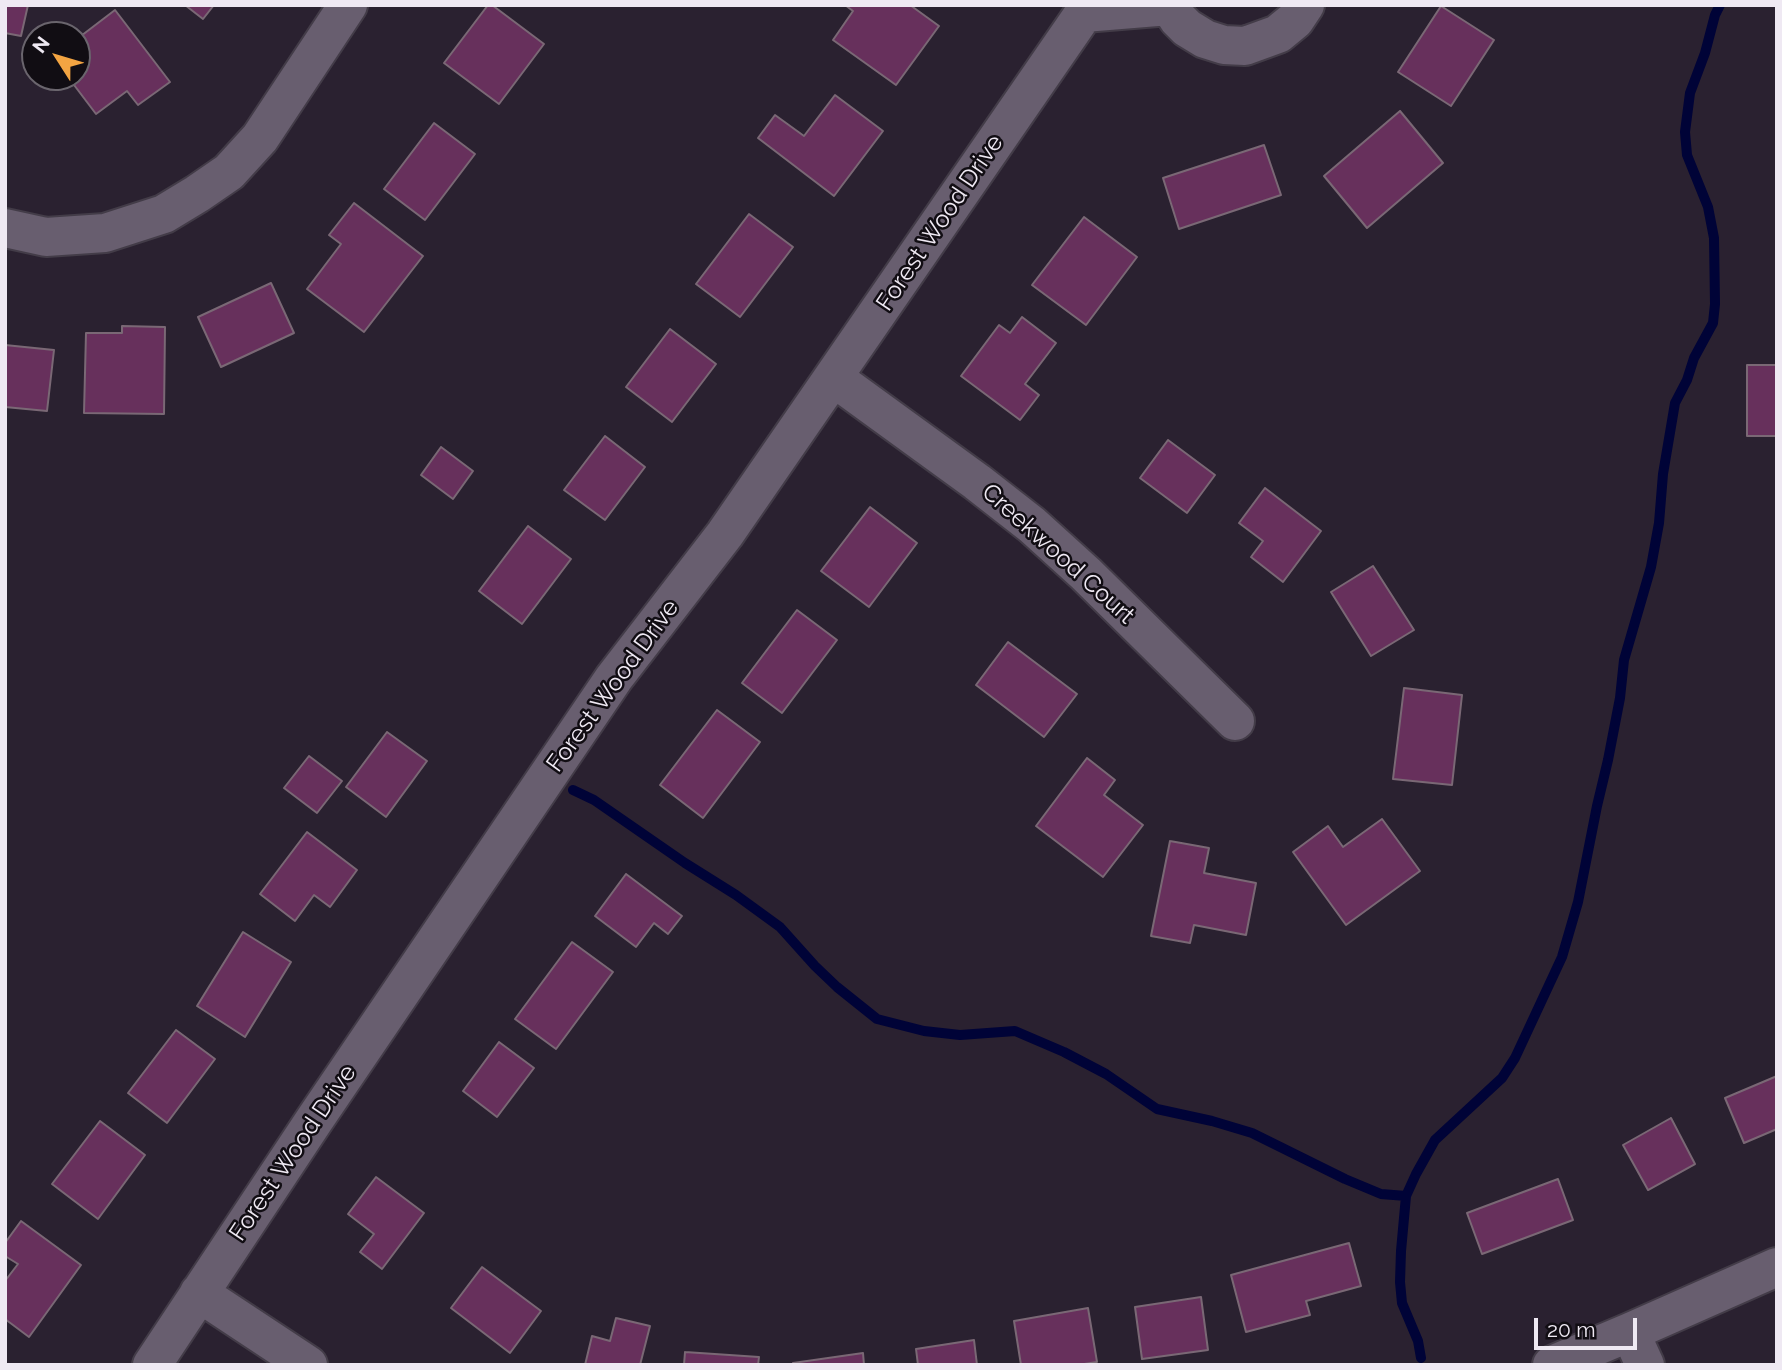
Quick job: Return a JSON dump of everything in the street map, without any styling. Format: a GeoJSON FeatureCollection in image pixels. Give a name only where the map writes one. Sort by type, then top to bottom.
{"type":"FeatureCollection","features":[{"type":"Feature","properties":{"kind":"street"},"geometry":{"type":"LineString","coordinates":[[5,228],[46,237],[105,233],[164,214],[197,194],[229,172],[260,138],[348,5]]}},
{"type":"Feature","properties":{"kind":"street"},"geometry":{"type":"LineString","coordinates":[[1078,9],[1169,6],[1187,28],[1205,39],[1224,45],[1245,46],[1278,34],[1295,20],[1305,5]]}},
{"type":"Feature","properties":{"kind":"street","name":"Forest Wood Drive"},"geometry":{"type":"LineString","coordinates":[[152,1365],[322,1108],[614,678],[725,534],[834,378],[1078,9]]}},
{"type":"Feature","properties":{"kind":"street","name":"Creekwood Court"},"geometry":{"type":"LineString","coordinates":[[834,378],[1032,525],[1235,721]]}},
{"type":"Feature","properties":{"kind":"street"},"geometry":{"type":"LineString","coordinates":[[1552,1365],[1638,1349],[1777,1267]]}},
{"type":"Feature","properties":{"kind":"street"},"geometry":{"type":"LineString","coordinates":[[200,1293],[308,1365]]}},
{"type":"Feature","properties":{"kind":"building"},"geometry":{"type":"Polygon","coordinates":[[[5,5],[28,5],[24,21],[21,21],[21,36],[5,33],[5,5]]]}},
{"type":"Feature","properties":{"kind":"building"},"geometry":{"type":"Polygon","coordinates":[[[185,5],[214,5],[203,19],[185,5]]]}},
{"type":"Feature","properties":{"kind":"building"},"geometry":{"type":"Polygon","coordinates":[[[488,5],[492,5],[544,44],[499,104],[444,63],[488,5]]]}},
{"type":"Feature","properties":{"kind":"building"},"geometry":{"type":"Polygon","coordinates":[[[845,5],[910,5],[939,26],[896,85],[833,40],[853,11],[845,5]]]}},
{"type":"Feature","properties":{"kind":"building"},"geometry":{"type":"Polygon","coordinates":[[[1441,6],[1494,40],[1451,106],[1398,72],[1441,6]]]}},
{"type":"Feature","properties":{"kind":"building"},"geometry":{"type":"Polygon","coordinates":[[[115,10],[170,82],[138,105],[127,91],[96,114],[79,91],[91,91],[91,28],[115,10]]]}},
{"type":"Feature","properties":{"kind":"building"},"geometry":{"type":"Polygon","coordinates":[[[835,95],[883,131],[834,196],[758,138],[775,115],[804,136],[835,95]]]}},
{"type":"Feature","properties":{"kind":"building"},"geometry":{"type":"Polygon","coordinates":[[[1400,111],[1443,163],[1367,228],[1324,176],[1400,111]]]}},
{"type":"Feature","properties":{"kind":"building"},"geometry":{"type":"Polygon","coordinates":[[[434,123],[475,154],[425,220],[384,189],[434,123]]]}},
{"type":"Feature","properties":{"kind":"building"},"geometry":{"type":"Polygon","coordinates":[[[1264,145],[1281,195],[1179,229],[1163,178],[1264,145]]]}},
{"type":"Feature","properties":{"kind":"building"},"geometry":{"type":"Polygon","coordinates":[[[354,203],[423,256],[364,332],[307,289],[341,244],[329,235],[354,203]]]}},
{"type":"Feature","properties":{"kind":"building"},"geometry":{"type":"Polygon","coordinates":[[[749,214],[793,247],[740,317],[696,284],[749,214]]]}},
{"type":"Feature","properties":{"kind":"building"},"geometry":{"type":"Polygon","coordinates":[[[1084,217],[1137,257],[1086,325],[1032,285],[1084,217]]]}},
{"type":"Feature","properties":{"kind":"building"},"geometry":{"type":"Polygon","coordinates":[[[271,283],[294,333],[221,367],[198,317],[271,283]]]}},
{"type":"Feature","properties":{"kind":"building"},"geometry":{"type":"Polygon","coordinates":[[[1022,317],[1056,343],[1025,384],[1039,395],[1020,420],[961,376],[999,325],[1010,333],[1022,317]]]}},
{"type":"Feature","properties":{"kind":"building"},"geometry":{"type":"Polygon","coordinates":[[[122,326],[165,327],[164,414],[84,413],[86,333],[122,333],[122,326]]]}},
{"type":"Feature","properties":{"kind":"building"},"geometry":{"type":"Polygon","coordinates":[[[670,329],[716,364],[672,422],[626,387],[670,329]]]}},
{"type":"Feature","properties":{"kind":"building"},"geometry":{"type":"Polygon","coordinates":[[[5,345],[54,350],[47,411],[5,407],[5,345]]]}},
{"type":"Feature","properties":{"kind":"building"},"geometry":{"type":"Polygon","coordinates":[[[1747,365],[1777,365],[1777,436],[1747,436],[1747,365]]]}},
{"type":"Feature","properties":{"kind":"building"},"geometry":{"type":"Polygon","coordinates":[[[605,436],[645,467],[605,520],[564,490],[605,436]]]}},
{"type":"Feature","properties":{"kind":"building"},"geometry":{"type":"Polygon","coordinates":[[[1168,440],[1215,475],[1187,513],[1140,478],[1168,440]]]}},
{"type":"Feature","properties":{"kind":"building"},"geometry":{"type":"Polygon","coordinates":[[[441,447],[473,471],[453,499],[421,475],[441,447]]]}},
{"type":"Feature","properties":{"kind":"building"},"geometry":{"type":"Polygon","coordinates":[[[1265,488],[1321,531],[1283,582],[1251,557],[1263,541],[1239,523],[1265,488]]]}},
{"type":"Feature","properties":{"kind":"building"},"geometry":{"type":"Polygon","coordinates":[[[870,507],[917,543],[869,607],[821,571],[870,507]]]}},
{"type":"Feature","properties":{"kind":"building"},"geometry":{"type":"Polygon","coordinates":[[[528,526],[571,559],[522,624],[479,591],[528,526]]]}},
{"type":"Feature","properties":{"kind":"building"},"geometry":{"type":"Polygon","coordinates":[[[1373,566],[1414,630],[1371,656],[1331,592],[1373,566]]]}},
{"type":"Feature","properties":{"kind":"building"},"geometry":{"type":"Polygon","coordinates":[[[797,610],[837,640],[782,713],[742,683],[797,610]]]}},
{"type":"Feature","properties":{"kind":"building"},"geometry":{"type":"Polygon","coordinates":[[[1008,642],[1077,694],[1044,737],[976,685],[1008,642]]]}},
{"type":"Feature","properties":{"kind":"building"},"geometry":{"type":"Polygon","coordinates":[[[1404,688],[1462,695],[1452,785],[1393,779],[1404,688]]]}},
{"type":"Feature","properties":{"kind":"building"},"geometry":{"type":"Polygon","coordinates":[[[717,710],[760,742],[703,818],[660,785],[717,710]]]}},
{"type":"Feature","properties":{"kind":"building"},"geometry":{"type":"Polygon","coordinates":[[[387,732],[427,761],[386,817],[346,787],[387,732]]]}},
{"type":"Feature","properties":{"kind":"building"},"geometry":{"type":"Polygon","coordinates":[[[309,756],[342,781],[317,813],[284,788],[309,756]]]}},
{"type":"Feature","properties":{"kind":"building"},"geometry":{"type":"Polygon","coordinates":[[[1087,758],[1115,780],[1104,795],[1143,825],[1103,877],[1036,826],[1087,758]]]}},
{"type":"Feature","properties":{"kind":"building"},"geometry":{"type":"Polygon","coordinates":[[[1382,819],[1420,871],[1346,925],[1293,852],[1328,826],[1343,847],[1382,819]]]}},
{"type":"Feature","properties":{"kind":"building"},"geometry":{"type":"Polygon","coordinates":[[[307,832],[357,870],[330,907],[314,895],[295,921],[260,894],[307,832]]]}},
{"type":"Feature","properties":{"kind":"building"},"geometry":{"type":"Polygon","coordinates":[[[1170,841],[1209,848],[1204,873],[1256,883],[1246,935],[1194,925],[1190,943],[1151,936],[1170,841]]]}},
{"type":"Feature","properties":{"kind":"building"},"geometry":{"type":"Polygon","coordinates":[[[626,874],[682,916],[668,934],[654,923],[636,947],[595,916],[626,874]]]}},
{"type":"Feature","properties":{"kind":"building"},"geometry":{"type":"Polygon","coordinates":[[[243,932],[291,962],[245,1037],[197,1006],[243,932]]]}},
{"type":"Feature","properties":{"kind":"building"},"geometry":{"type":"Polygon","coordinates":[[[572,942],[613,972],[556,1049],[515,1019],[572,942]]]}},
{"type":"Feature","properties":{"kind":"building"},"geometry":{"type":"Polygon","coordinates":[[[176,1030],[215,1059],[167,1123],[128,1093],[176,1030]]]}},
{"type":"Feature","properties":{"kind":"building"},"geometry":{"type":"Polygon","coordinates":[[[499,1042],[534,1068],[497,1117],[463,1091],[499,1042]]]}},
{"type":"Feature","properties":{"kind":"building"},"geometry":{"type":"Polygon","coordinates":[[[1777,1076],[1777,1129],[1744,1143],[1725,1098],[1777,1076]]]}},
{"type":"Feature","properties":{"kind":"building"},"geometry":{"type":"Polygon","coordinates":[[[1671,1118],[1695,1164],[1648,1190],[1623,1145],[1671,1118]]]}},
{"type":"Feature","properties":{"kind":"building"},"geometry":{"type":"Polygon","coordinates":[[[100,1121],[145,1155],[98,1219],[52,1184],[100,1121]]]}},
{"type":"Feature","properties":{"kind":"building"},"geometry":{"type":"Polygon","coordinates":[[[376,1177],[424,1213],[382,1269],[360,1252],[374,1234],[348,1214],[376,1177]]]}},
{"type":"Feature","properties":{"kind":"building"},"geometry":{"type":"Polygon","coordinates":[[[1558,1179],[1573,1220],[1482,1254],[1467,1213],[1558,1179]]]}},
{"type":"Feature","properties":{"kind":"building"},"geometry":{"type":"Polygon","coordinates":[[[21,1221],[81,1265],[29,1337],[5,1319],[5,1281],[18,1264],[5,1256],[5,1243],[21,1221]]]}},
{"type":"Feature","properties":{"kind":"building"},"geometry":{"type":"Polygon","coordinates":[[[1349,1243],[1361,1286],[1306,1301],[1310,1315],[1246,1332],[1231,1275],[1349,1243]]]}},
{"type":"Feature","properties":{"kind":"building"},"geometry":{"type":"Polygon","coordinates":[[[482,1267],[541,1311],[510,1353],[451,1308],[482,1267]]]}},
{"type":"Feature","properties":{"kind":"building"},"geometry":{"type":"Polygon","coordinates":[[[1201,1297],[1208,1350],[1142,1359],[1135,1307],[1201,1297]]]}},
{"type":"Feature","properties":{"kind":"building"},"geometry":{"type":"Polygon","coordinates":[[[1088,1308],[1097,1362],[1078,1365],[1021,1365],[1014,1321],[1088,1308]]]}},
{"type":"Feature","properties":{"kind":"building"},"geometry":{"type":"Polygon","coordinates":[[[616,1318],[650,1326],[640,1365],[585,1365],[592,1336],[610,1341],[616,1318]]]}},
{"type":"Feature","properties":{"kind":"building"},"geometry":{"type":"Polygon","coordinates":[[[974,1340],[977,1365],[918,1365],[916,1349],[974,1340]]]}},
{"type":"Feature","properties":{"kind":"building"},"geometry":{"type":"Polygon","coordinates":[[[685,1352],[759,1357],[758,1365],[684,1365],[685,1352]]]}},
{"type":"Feature","properties":{"kind":"building"},"geometry":{"type":"Polygon","coordinates":[[[863,1353],[864,1365],[793,1365],[793,1363],[863,1353]]]}},
{"type":"Feature","properties":{"kind":"waterway"},"geometry":{"type":"LineString","coordinates":[[1421,1358],[1418,1341],[1402,1303],[1400,1282],[1406,1196],[1435,1140],[1502,1078],[1515,1058],[1562,957],[1578,902],[1608,760],[1624,660],[1651,567],[1675,403],[1687,380],[1694,358],[1713,323],[1714,238],[1708,207],[1687,155],[1685,132],[1690,93],[1720,5]]}},
{"type":"Feature","properties":{"kind":"waterway"},"geometry":{"type":"LineString","coordinates":[[573,790],[594,800],[780,927],[837,987],[877,1019],[924,1031],[960,1035],[1015,1031],[1106,1074],[1157,1109],[1252,1133],[1381,1194],[1406,1196]]}}]}
